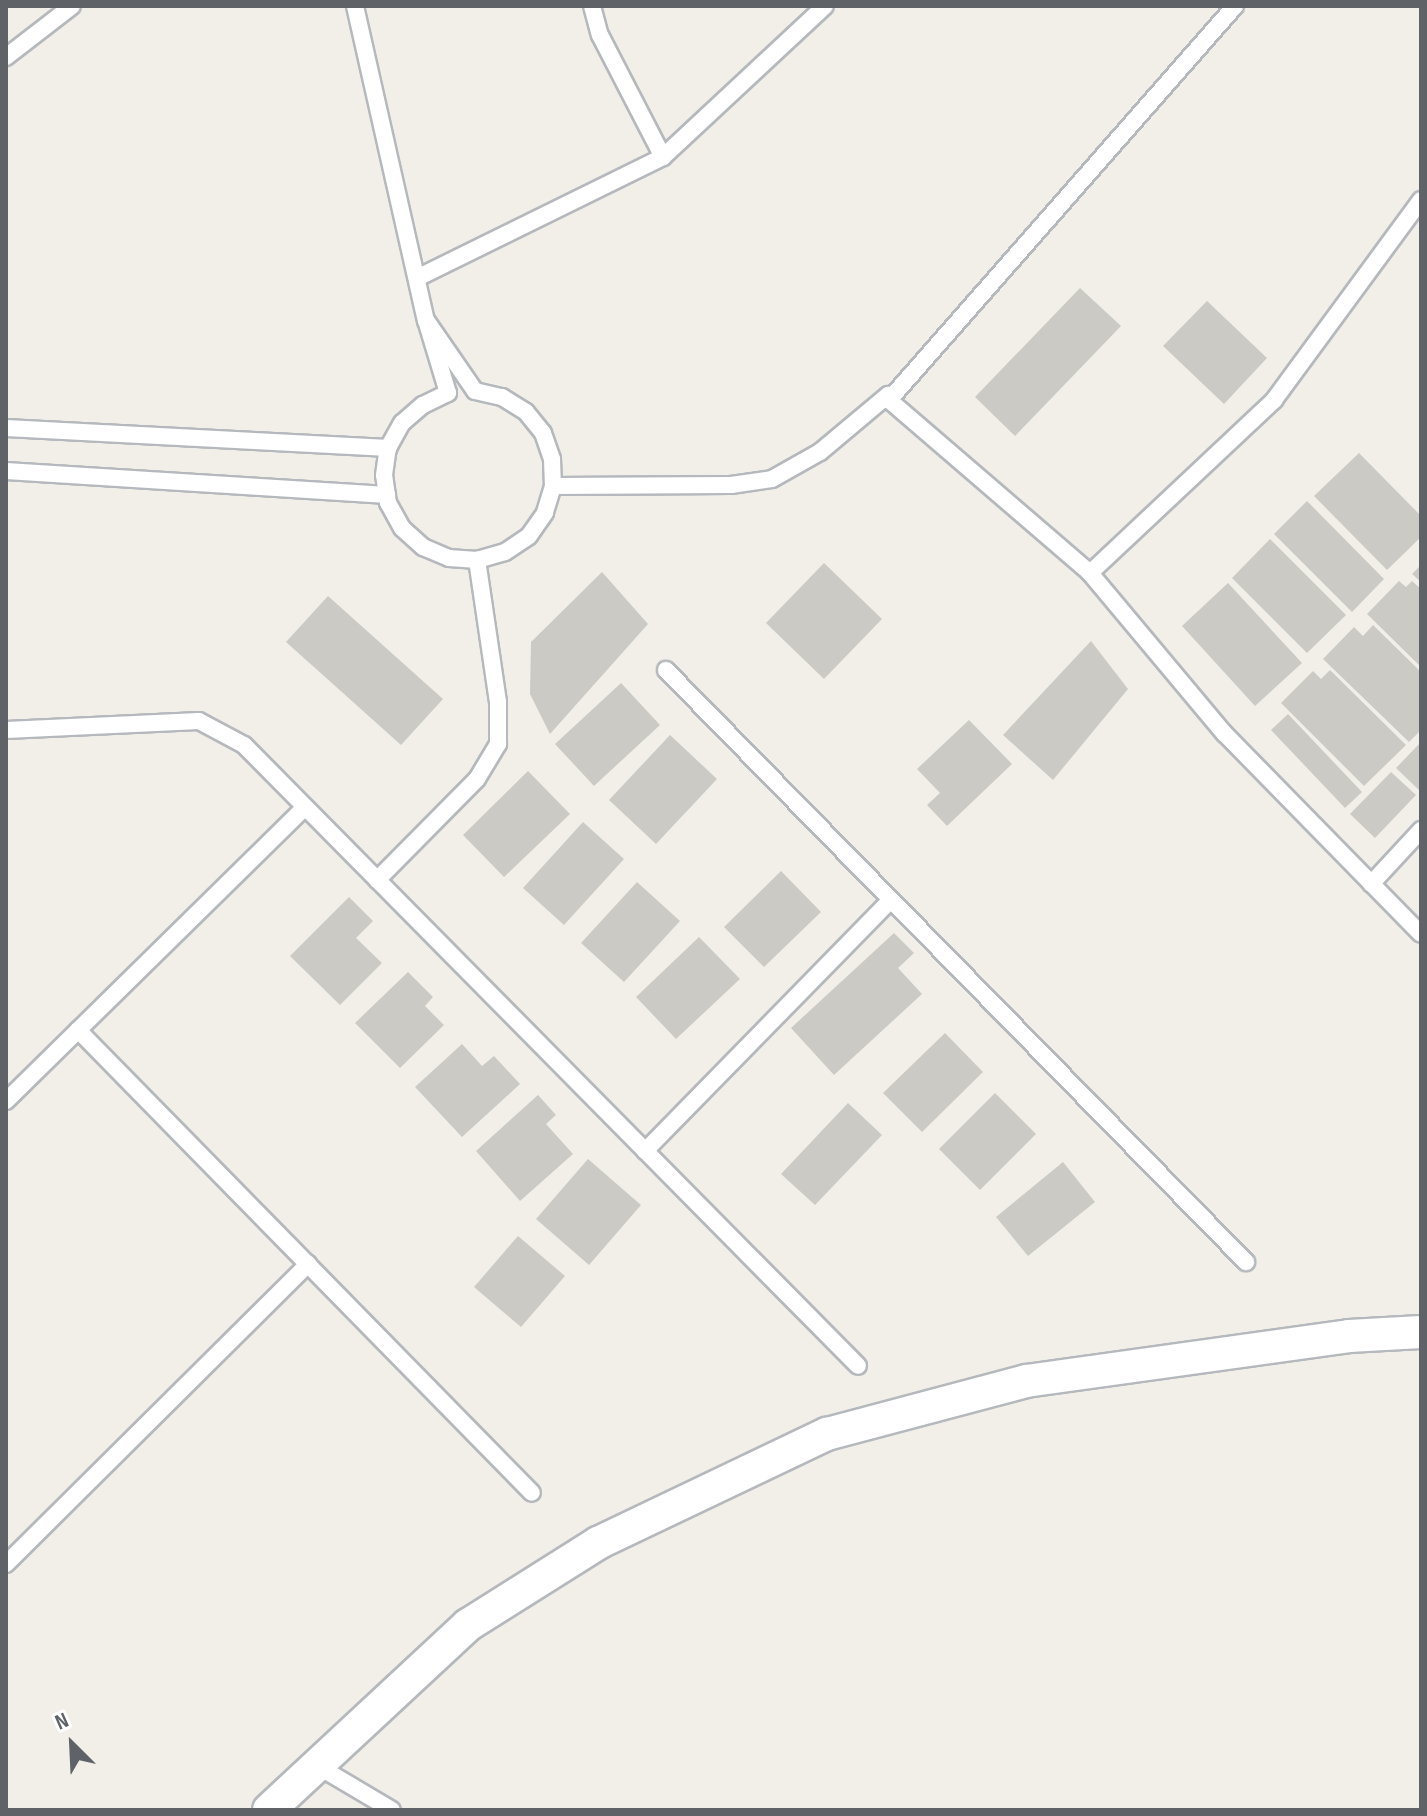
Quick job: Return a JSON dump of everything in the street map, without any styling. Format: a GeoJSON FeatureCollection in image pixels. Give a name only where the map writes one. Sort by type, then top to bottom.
{"type":"FeatureCollection","features":[{"type":"Feature","properties":{"kind":"street"},"geometry":{"type":"LineString","coordinates":[[269,1810],[468,1625],[598,1543],[827,1434],[1026,1381],[1349,1336],[1421,1332]]}},
{"type":"Feature","properties":{"kind":"lane"},"geometry":{"type":"LineString","coordinates":[[6,57],[72,6]]}},
{"type":"Feature","properties":{"kind":"lane"},"geometry":{"type":"LineString","coordinates":[[355,6],[426,320],[448,393],[423,405],[402,423],[388,448],[387,495],[402,528],[423,547],[449,558],[477,560],[505,552],[529,536],[545,513],[553,486],[552,459],[543,433],[526,412],[502,397],[475,391],[426,320]]}},
{"type":"Feature","properties":{"kind":"lane"},"geometry":{"type":"LineString","coordinates":[[592,6],[600,35],[663,157]]}},
{"type":"Feature","properties":{"kind":"lane"},"geometry":{"type":"LineString","coordinates":[[417,278],[663,157],[825,6]]}},
{"type":"Feature","properties":{"kind":"lane"},"geometry":{"type":"LineString","coordinates":[[889,400],[1235,6]]}},
{"type":"Feature","properties":{"kind":"lane"},"geometry":{"type":"LineString","coordinates":[[1090,573],[1274,400],[1421,200]]}},
{"type":"Feature","properties":{"kind":"lane"},"geometry":{"type":"LineString","coordinates":[[553,486],[731,485],[772,479],[820,452],[888,395],[889,400],[1090,573],[1224,733],[1421,934]]}},
{"type":"Feature","properties":{"kind":"lane"},"geometry":{"type":"LineString","coordinates":[[6,428],[388,448]]}},
{"type":"Feature","properties":{"kind":"lane"},"geometry":{"type":"LineString","coordinates":[[6,471],[387,495]]}},
{"type":"Feature","properties":{"kind":"lane"},"geometry":{"type":"LineString","coordinates":[[377,880],[477,779],[498,744],[498,702],[477,560]]}},
{"type":"Feature","properties":{"kind":"lane"},"geometry":{"type":"LineString","coordinates":[[666,670],[1246,1262]]}},
{"type":"Feature","properties":{"kind":"lane"},"geometry":{"type":"LineString","coordinates":[[6,730],[199,721],[244,745],[858,1366]]}},
{"type":"Feature","properties":{"kind":"lane"},"geometry":{"type":"LineString","coordinates":[[6,1101],[305,807]]}},
{"type":"Feature","properties":{"kind":"lane"},"geometry":{"type":"LineString","coordinates":[[1371,884],[1421,830]]}},
{"type":"Feature","properties":{"kind":"lane"},"geometry":{"type":"LineString","coordinates":[[645,1151],[891,900]]}},
{"type":"Feature","properties":{"kind":"lane"},"geometry":{"type":"LineString","coordinates":[[78,1030],[532,1493]]}},
{"type":"Feature","properties":{"kind":"lane"},"geometry":{"type":"LineString","coordinates":[[6,1564],[308,1264]]}},
{"type":"Feature","properties":{"kind":"lane"},"geometry":{"type":"LineString","coordinates":[[316,1765],[392,1810]]}},
{"type":"Feature","properties":{"kind":"building"},"geometry":{"type":"Polygon","coordinates":[[[1080,288],[1121,326],[1015,436],[975,397],[1080,288]]]}},
{"type":"Feature","properties":{"kind":"building"},"geometry":{"type":"Polygon","coordinates":[[[1207,301],[1267,358],[1224,404],[1163,346],[1207,301]]]}},
{"type":"Feature","properties":{"kind":"building"},"geometry":{"type":"Polygon","coordinates":[[[1359,453],[1421,516],[1421,537],[1387,570],[1314,496],[1359,453]]]}},
{"type":"Feature","properties":{"kind":"building"},"geometry":{"type":"Polygon","coordinates":[[[1307,501],[1384,579],[1352,612],[1274,534],[1307,501]]]}},
{"type":"Feature","properties":{"kind":"building"},"geometry":{"type":"Polygon","coordinates":[[[1270,539],[1346,615],[1307,653],[1232,578],[1270,539]]]}},
{"type":"Feature","properties":{"kind":"building"},"geometry":{"type":"Polygon","coordinates":[[[824,563],[882,619],[824,679],[766,623],[824,563]]]}},
{"type":"Feature","properties":{"kind":"building"},"geometry":{"type":"Polygon","coordinates":[[[1421,565],[1421,582],[1412,574],[1421,565]]]}},
{"type":"Feature","properties":{"kind":"building"},"geometry":{"type":"Polygon","coordinates":[[[602,572],[648,624],[550,734],[530,694],[531,642],[602,572]]]}},
{"type":"Feature","properties":{"kind":"building"},"geometry":{"type":"Polygon","coordinates":[[[1399,581],[1406,587],[1412,581],[1421,589],[1421,667],[1367,614],[1399,581]]]}},
{"type":"Feature","properties":{"kind":"building"},"geometry":{"type":"Polygon","coordinates":[[[1228,583],[1302,663],[1255,706],[1182,626],[1228,583]]]}},
{"type":"Feature","properties":{"kind":"building"},"geometry":{"type":"Polygon","coordinates":[[[328,596],[443,699],[401,745],[286,642],[328,596]]]}},
{"type":"Feature","properties":{"kind":"building"},"geometry":{"type":"Polygon","coordinates":[[[1373,625],[1421,672],[1421,730],[1409,742],[1323,659],[1354,627],[1363,636],[1373,625]]]}},
{"type":"Feature","properties":{"kind":"building"},"geometry":{"type":"Polygon","coordinates":[[[1091,641],[1128,689],[1053,780],[1003,735],[1091,641]]]}},
{"type":"Feature","properties":{"kind":"building"},"geometry":{"type":"Polygon","coordinates":[[[1330,670],[1406,745],[1364,786],[1281,703],[1313,671],[1321,679],[1330,670]]]}},
{"type":"Feature","properties":{"kind":"building"},"geometry":{"type":"Polygon","coordinates":[[[621,683],[660,725],[594,786],[555,744],[621,683]]]}},
{"type":"Feature","properties":{"kind":"building"},"geometry":{"type":"Polygon","coordinates":[[[1288,714],[1362,792],[1345,808],[1271,730],[1288,714]]]}},
{"type":"Feature","properties":{"kind":"building"},"geometry":{"type":"Polygon","coordinates":[[[969,720],[1012,764],[947,826],[927,805],[940,793],[917,769],[969,720]]]}},
{"type":"Feature","properties":{"kind":"building"},"geometry":{"type":"Polygon","coordinates":[[[670,735],[717,779],[656,844],[609,800],[670,735]]]}},
{"type":"Feature","properties":{"kind":"building"},"geometry":{"type":"Polygon","coordinates":[[[1421,742],[1421,792],[1396,768],[1421,742]]]}},
{"type":"Feature","properties":{"kind":"building"},"geometry":{"type":"Polygon","coordinates":[[[528,771],[570,814],[504,877],[463,835],[528,771]]]}},
{"type":"Feature","properties":{"kind":"building"},"geometry":{"type":"Polygon","coordinates":[[[1391,772],[1416,795],[1375,838],[1350,814],[1391,772]]]}},
{"type":"Feature","properties":{"kind":"building"},"geometry":{"type":"Polygon","coordinates":[[[583,822],[624,859],[564,925],[523,888],[583,822]]]}},
{"type":"Feature","properties":{"kind":"building"},"geometry":{"type":"Polygon","coordinates":[[[781,871],[821,912],[764,967],[724,927],[781,871]]]}},
{"type":"Feature","properties":{"kind":"building"},"geometry":{"type":"Polygon","coordinates":[[[637,882],[680,921],[624,982],[581,943],[637,882]]]}},
{"type":"Feature","properties":{"kind":"building"},"geometry":{"type":"Polygon","coordinates":[[[349,897],[373,921],[356,938],[382,963],[340,1005],[290,956],[349,897]]]}},
{"type":"Feature","properties":{"kind":"building"},"geometry":{"type":"Polygon","coordinates":[[[894,933],[914,953],[898,968],[922,994],[834,1075],[791,1028],[894,933]]]}},
{"type":"Feature","properties":{"kind":"building"},"geometry":{"type":"Polygon","coordinates":[[[699,937],[740,979],[676,1039],[636,997],[699,937]]]}},
{"type":"Feature","properties":{"kind":"building"},"geometry":{"type":"Polygon","coordinates":[[[408,972],[433,997],[425,1006],[444,1025],[400,1068],[355,1023],[408,972]]]}},
{"type":"Feature","properties":{"kind":"building"},"geometry":{"type":"Polygon","coordinates":[[[945,1033],[983,1072],[922,1132],[883,1093],[945,1033]]]}},
{"type":"Feature","properties":{"kind":"building"},"geometry":{"type":"Polygon","coordinates":[[[462,1044],[482,1066],[494,1056],[520,1084],[462,1137],[415,1087],[462,1044]]]}},
{"type":"Feature","properties":{"kind":"building"},"geometry":{"type":"Polygon","coordinates":[[[995,1093],[1036,1134],[980,1190],[939,1149],[995,1093]]]}},
{"type":"Feature","properties":{"kind":"building"},"geometry":{"type":"Polygon","coordinates":[[[538,1095],[556,1115],[546,1124],[573,1154],[520,1201],[476,1151],[538,1095]]]}},
{"type":"Feature","properties":{"kind":"building"},"geometry":{"type":"Polygon","coordinates":[[[848,1103],[882,1135],[815,1205],[781,1174],[848,1103]]]}},
{"type":"Feature","properties":{"kind":"building"},"geometry":{"type":"Polygon","coordinates":[[[588,1159],[641,1205],[589,1265],[536,1219],[588,1159]]]}},
{"type":"Feature","properties":{"kind":"building"},"geometry":{"type":"Polygon","coordinates":[[[1063,1162],[1095,1202],[1028,1256],[996,1217],[1063,1162]]]}},
{"type":"Feature","properties":{"kind":"building"},"geometry":{"type":"Polygon","coordinates":[[[518,1236],[565,1276],[521,1327],[474,1287],[518,1236]]]}}]}
